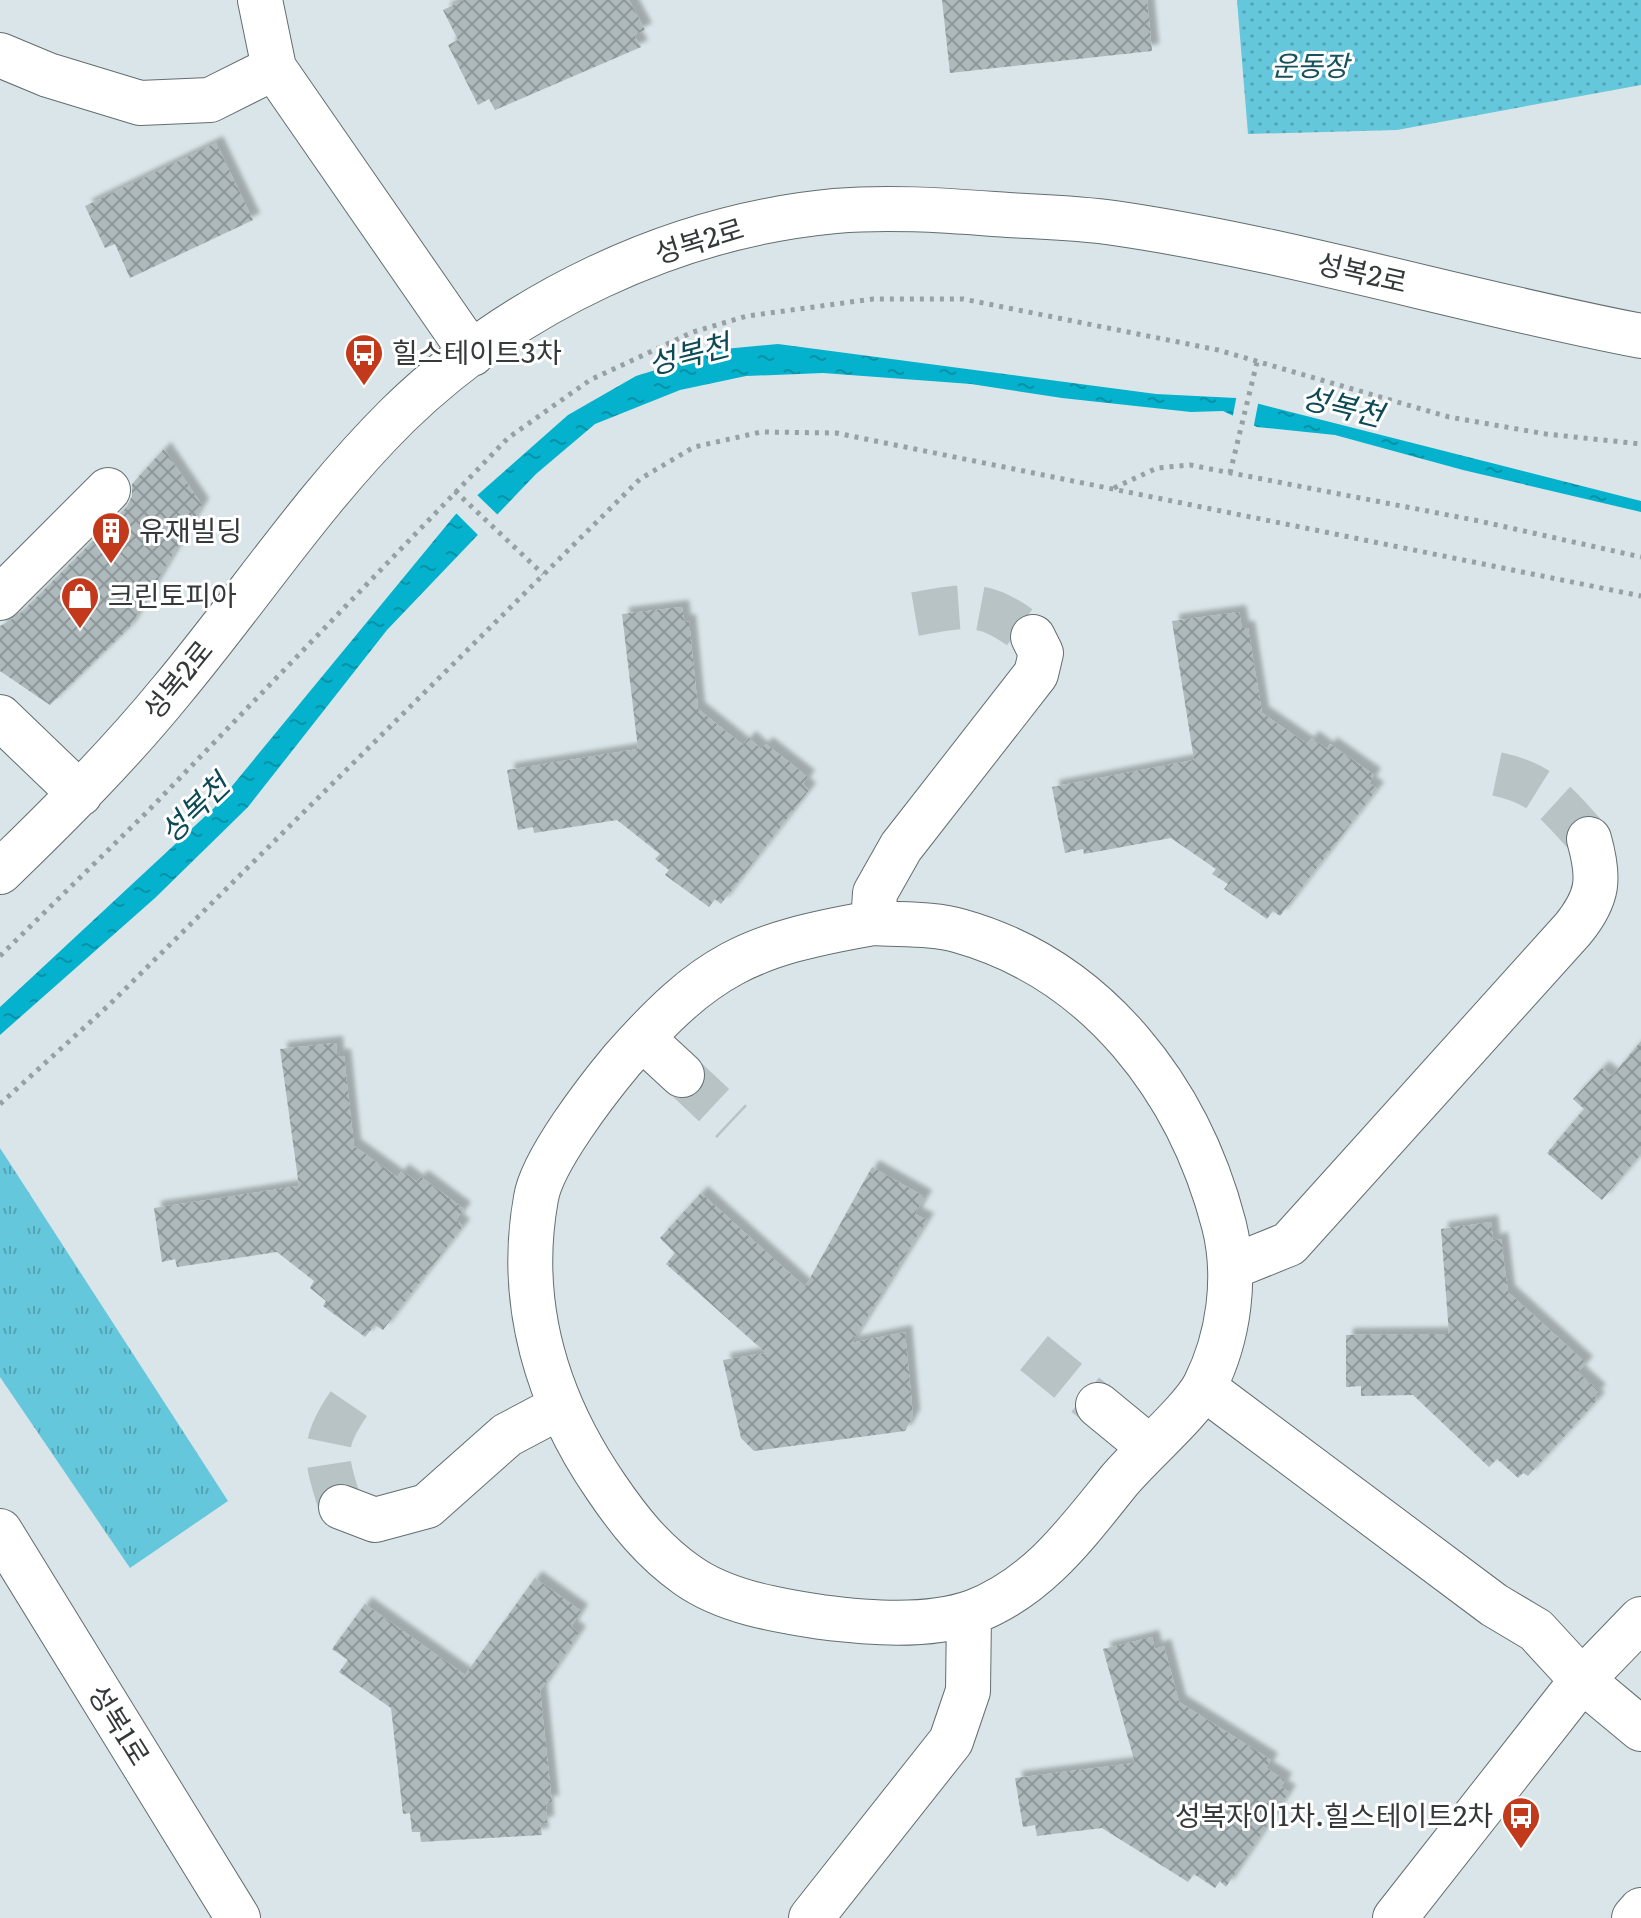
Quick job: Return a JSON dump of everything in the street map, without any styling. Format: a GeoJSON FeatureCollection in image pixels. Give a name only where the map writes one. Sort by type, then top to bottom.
{"type":"FeatureCollection","features":[{"type":"Feature","properties":{"kind":"street"},"geometry":{"type":"LineString","coordinates":[[260,0],[274,68],[472,354]]}},
{"type":"Feature","properties":{"kind":"street"},"geometry":{"type":"LineString","coordinates":[[0,55],[48,75],[140,103],[210,100],[274,68]]}},
{"type":"Feature","properties":{"kind":"street","name":"성복2로"},"geometry":{"type":"LineString","coordinates":[[0,872],[80,794],[172,691],[341,477],[400,413],[472,354],[540,305],[634,261],[748,225],[834,211],[909,208],[1110,222],[1260,250],[1641,336]]}},
{"type":"Feature","properties":{"kind":"street"},"geometry":{"type":"LineString","coordinates":[[0,598],[108,490]]}},
{"type":"Feature","properties":{"kind":"street"},"geometry":{"type":"LineString","coordinates":[[873,923],[875,893],[901,847],[1036,674],[1041,653],[1033,637]]}},
{"type":"Feature","properties":{"kind":"street"},"geometry":{"type":"LineString","coordinates":[[0,717],[80,794]]}},
{"type":"Feature","properties":{"kind":"street"},"geometry":{"type":"LineString","coordinates":[[1232,1267],[1289,1244],[1573,929],[1591,906],[1598,869],[1589,839]]}},
{"type":"Feature","properties":{"kind":"street"},"geometry":{"type":"LineString","coordinates":[[873,923],[956,929],[1030,958],[1080,991],[1124,1031],[1159,1075],[1191,1133],[1225,1228],[1232,1267],[1225,1324],[1204,1388],[1040,1574],[969,1614],[899,1621],[851,1621],[756,1605],[716,1591],[689,1577],[640,1535],[589,1463],[558,1408],[542,1365],[534,1319],[531,1258],[536,1193],[575,1123],[605,1080],[674,1003],[707,977],[752,952],[803,935],[873,923]]}},
{"type":"Feature","properties":{"kind":"street"},"geometry":{"type":"LineString","coordinates":[[642,1038],[682,1075]]}},
{"type":"Feature","properties":{"kind":"street"},"geometry":{"type":"LineString","coordinates":[[1204,1388],[1494,1605],[1536,1630],[1582,1680],[1641,1729]]}},
{"type":"Feature","properties":{"kind":"street"},"geometry":{"type":"LineString","coordinates":[[1098,1405],[1149,1447]]}},
{"type":"Feature","properties":{"kind":"street"},"geometry":{"type":"LineString","coordinates":[[341,1507],[375,1520],[427,1506],[507,1435],[558,1408]]}},
{"type":"Feature","properties":{"kind":"street","name":"성복1로"},"geometry":{"type":"LineString","coordinates":[[0,1531],[238,1918]]}},
{"type":"Feature","properties":{"kind":"street"},"geometry":{"type":"LineString","coordinates":[[811,1918],[951,1741],[968,1691],[969,1614]]}},
{"type":"Feature","properties":{"kind":"street"},"geometry":{"type":"LineString","coordinates":[[1395,1918],[1582,1680],[1641,1619]]}},
{"type":"Feature","properties":{"kind":"street"},"geometry":{"type":"LineString","coordinates":[[1634,1918],[1641,1910]]}},
{"type":"Feature","properties":{"kind":"path"},"geometry":{"type":"LineString","coordinates":[[0,956],[147,812],[508,438],[590,380],[693,332],[747,316],[873,299],[963,299],[1218,350],[1449,417],[1546,434],[1641,444]]}},
{"type":"Feature","properties":{"kind":"path"},"geometry":{"type":"LineString","coordinates":[[1230,473],[1257,362]]}},
{"type":"Feature","properties":{"kind":"path"},"geometry":{"type":"LineString","coordinates":[[0,1104],[141,974],[640,479],[694,447],[761,432],[836,433],[1641,596]]}},
{"type":"Feature","properties":{"kind":"path"},"geometry":{"type":"LineString","coordinates":[[1113,488],[1157,468],[1190,465],[1479,521],[1641,557]]}},
{"type":"Feature","properties":{"kind":"path"},"geometry":{"type":"LineString","coordinates":[[457,493],[543,574]]}},
{"type":"Feature","properties":{"kind":"green space","name":"운동장"},"geometry":{"type":"Polygon","coordinates":[[[1237,0],[1641,0],[1641,85],[1397,130],[1248,134],[1237,0]]]}},
{"type":"Feature","properties":{"kind":"green space"},"geometry":{"type":"Polygon","coordinates":[[[0,1148],[228,1501],[130,1568],[0,1377],[0,1148]]]}},
{"type":"Feature","properties":{"kind":"water"},"geometry":{"type":"Polygon","coordinates":[[[778,344],[1156,394],[1236,398],[1641,501],[1641,512],[1463,470],[1335,435],[1257,427],[1223,411],[1191,412],[971,384],[823,373],[746,376],[680,390],[595,424],[536,474],[387,630],[248,807],[155,898],[0,1035],[0,1007],[214,808],[455,515],[568,415],[636,376],[724,349],[778,344]]]}},
{"type":"Feature","properties":{"kind":"pier"},"geometry":{"type":"Polygon","coordinates":[[[1237,394],[1259,399],[1253,430],[1232,420],[1237,394]]]}},
{"type":"Feature","properties":{"kind":"pier"},"geometry":{"type":"Polygon","coordinates":[[[474,492],[500,517],[480,537],[454,511],[474,492]]]}},
{"type":"Feature","properties":{"kind":"building"},"geometry":{"type":"Polygon","coordinates":[[[464,0],[629,0],[645,30],[634,35],[641,47],[495,110],[489,99],[478,105],[448,45],[458,40],[443,10],[464,0]]]}},
{"type":"Feature","properties":{"kind":"building"},"geometry":{"type":"Polygon","coordinates":[[[942,0],[1147,0],[1152,51],[950,73],[942,0]]]}},
{"type":"Feature","properties":{"kind":"building"},"geometry":{"type":"Polygon","coordinates":[[[216,143],[253,220],[130,278],[115,244],[105,248],[85,206],[216,143]]]}},
{"type":"Feature","properties":{"kind":"building","name":"유재빌딩"},"geometry":{"type":"Polygon","coordinates":[[[164,449],[202,505],[129,628],[50,705],[0,671],[0,626],[18,616],[126,508],[132,496],[132,484],[164,449]]]}},
{"type":"Feature","properties":{"kind":"building"},"geometry":{"type":"Polygon","coordinates":[[[682,607],[684,622],[689,621],[698,709],[743,745],[749,738],[761,749],[766,744],[808,777],[803,784],[809,790],[721,904],[715,899],[709,907],[665,875],[669,870],[655,859],[660,854],[617,820],[534,833],[533,827],[518,830],[507,770],[638,749],[622,614],[682,607]]]}},
{"type":"Feature","properties":{"kind":"building"},"geometry":{"type":"Polygon","coordinates":[[[1239,612],[1242,628],[1248,628],[1262,713],[1307,744],[1312,738],[1327,749],[1330,744],[1374,775],[1369,783],[1377,789],[1280,916],[1273,911],[1267,919],[1224,889],[1228,884],[1212,874],[1216,869],[1171,838],[1084,854],[1083,849],[1065,853],[1052,787],[1194,760],[1172,621],[1239,612]]]}},
{"type":"Feature","properties":{"kind":"building"},"geometry":{"type":"Polygon","coordinates":[[[1641,1041],[1641,1154],[1602,1200],[1547,1153],[1584,1109],[1573,1099],[1602,1068],[1612,1076],[1641,1041]]]}},
{"type":"Feature","properties":{"kind":"building"},"geometry":{"type":"Polygon","coordinates":[[[336,1043],[337,1056],[344,1056],[354,1146],[397,1177],[402,1171],[417,1182],[421,1177],[464,1209],[456,1220],[463,1226],[383,1330],[375,1325],[365,1337],[323,1306],[326,1301],[310,1288],[314,1281],[277,1252],[177,1267],[175,1259],[162,1262],[154,1208],[299,1186],[280,1049],[336,1043]]]}},
{"type":"Feature","properties":{"kind":"building"},"geometry":{"type":"Polygon","coordinates":[[[872,1167],[925,1197],[915,1214],[927,1220],[851,1343],[905,1332],[913,1416],[905,1431],[754,1451],[741,1438],[723,1360],[766,1353],[666,1264],[675,1253],[660,1238],[701,1193],[805,1287],[872,1167]]]}},
{"type":"Feature","properties":{"kind":"building"},"geometry":{"type":"Polygon","coordinates":[[[1491,1222],[1493,1241],[1501,1239],[1508,1292],[1586,1363],[1578,1372],[1599,1391],[1594,1396],[1598,1399],[1528,1476],[1523,1473],[1518,1478],[1497,1459],[1489,1467],[1413,1395],[1361,1396],[1361,1386],[1346,1387],[1346,1335],[1449,1334],[1441,1229],[1491,1222]]]}},
{"type":"Feature","properties":{"kind":"building"},"geometry":{"type":"Polygon","coordinates":[[[535,1578],[581,1611],[571,1627],[579,1633],[540,1691],[552,1803],[546,1802],[547,1823],[540,1824],[542,1835],[421,1842],[420,1832],[412,1832],[410,1813],[403,1814],[391,1708],[339,1672],[348,1660],[332,1649],[365,1604],[465,1675],[535,1578]]]}},
{"type":"Feature","properties":{"kind":"building"},"geometry":{"type":"Polygon","coordinates":[[[1152,1637],[1155,1649],[1164,1646],[1179,1702],[1271,1760],[1266,1768],[1285,1780],[1281,1787],[1289,1792],[1226,1887],[1220,1881],[1215,1888],[1194,1874],[1188,1882],[1102,1828],[1037,1836],[1035,1825],[1023,1827],[1015,1778],[1135,1763],[1103,1649],[1152,1637]]]}},
{"type":"Feature","properties":{"kind":"tunnel"},"geometry":{"type":"LineString","coordinates":[[915,614],[951,608],[978,608],[1002,616],[1033,637]]}},
{"type":"Feature","properties":{"kind":"tunnel"},"geometry":{"type":"LineString","coordinates":[[1497,774],[1539,790],[1559,806],[1589,839]]}},
{"type":"Feature","properties":{"kind":"tunnel"},"geometry":{"type":"LineString","coordinates":[[682,1075],[732,1122]]}},
{"type":"Feature","properties":{"kind":"tunnel"},"geometry":{"type":"LineString","coordinates":[[1034,1353],[1098,1405]]}},
{"type":"Feature","properties":{"kind":"tunnel"},"geometry":{"type":"LineString","coordinates":[[341,1507],[328,1458],[329,1446],[337,1423],[357,1392]]}},
{"type":"Feature","properties":{"kind":"place","name":"힐스테이트3차"},"geometry":{"type":"Point","coordinates":[364,387]}},
{"type":"Feature","properties":{"kind":"place","name":"유재빌딩"},"geometry":{"type":"Point","coordinates":[111,565]}},
{"type":"Feature","properties":{"kind":"place","name":"크린토피아"},"geometry":{"type":"Point","coordinates":[80,630]}},
{"type":"Feature","properties":{"kind":"place","name":"성복자이1차.힐스테이트2차"},"geometry":{"type":"Point","coordinates":[1521,1850]}},
{"type":"Feature","properties":{"kind":"water label","name":"성복천"},"geometry":{"type":"Point","coordinates":[689,355]}},
{"type":"Feature","properties":{"kind":"water label","name":"성복천"},"geometry":{"type":"Point","coordinates":[1342,407]}},
{"type":"Feature","properties":{"kind":"water label","name":"성복천"},"geometry":{"type":"Point","coordinates":[195,809]}}]}
